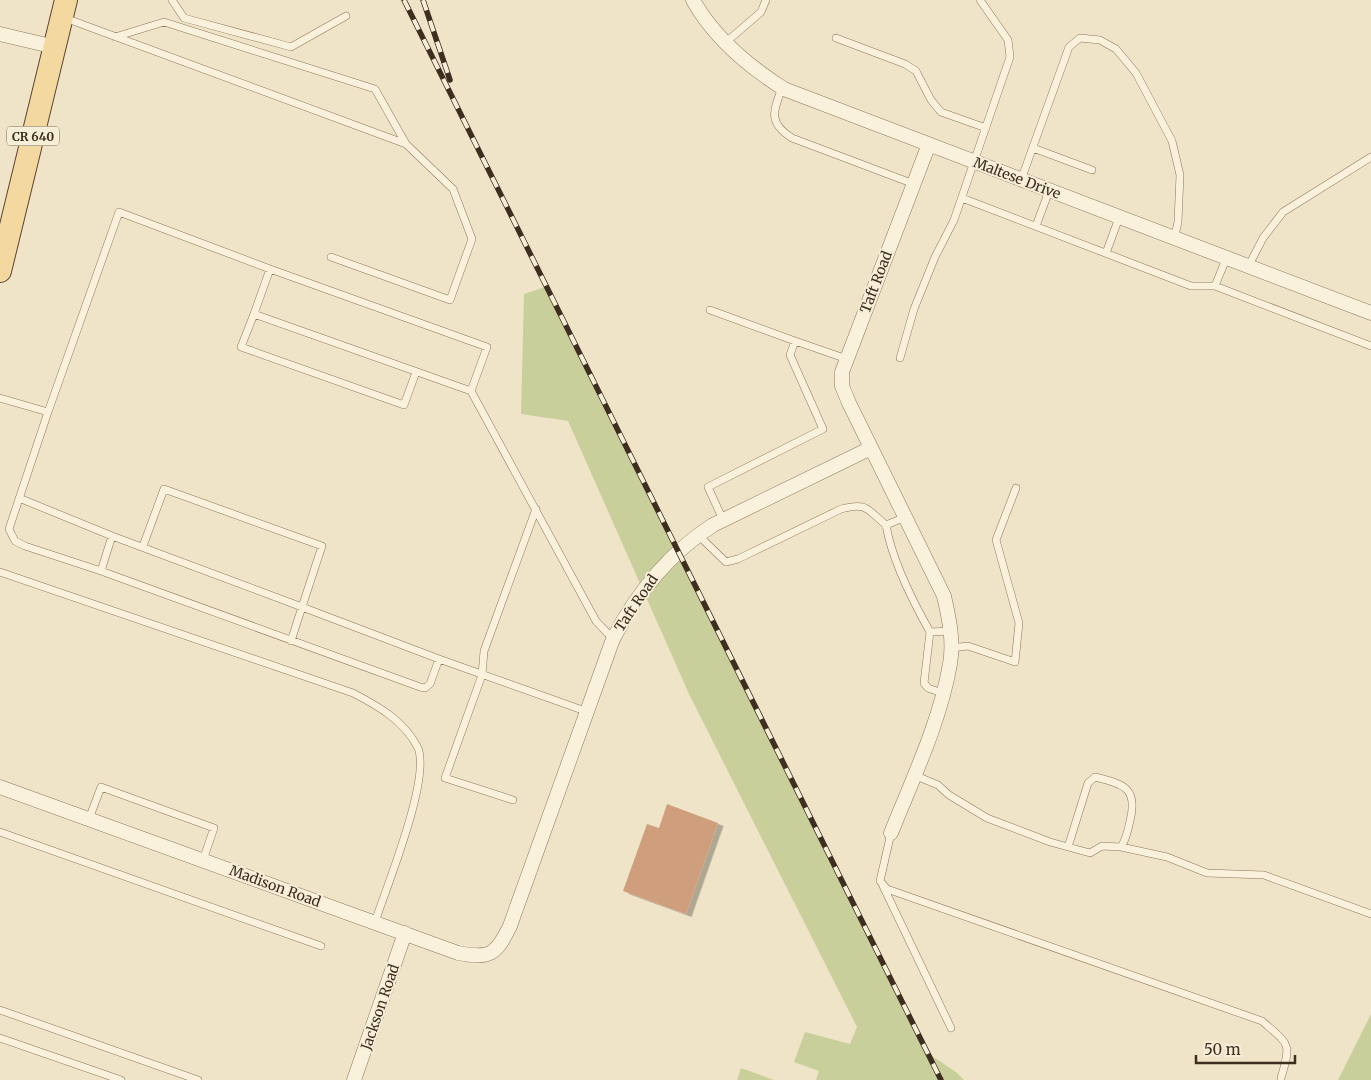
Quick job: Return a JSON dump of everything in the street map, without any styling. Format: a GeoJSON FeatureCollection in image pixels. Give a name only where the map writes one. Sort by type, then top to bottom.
{"type":"FeatureCollection","features":[{"type":"Feature","properties":{"kind":"main road","name":"CR 640"},"geometry":{"type":"LineString","coordinates":[[0,271],[64,8]]}},
{"type":"Feature","properties":{"kind":"street","name":"Maltese Drive"},"geometry":{"type":"LineString","coordinates":[[693,0],[725,43],[760,73],[782,88],[1174,240],[1371,313]]}},
{"type":"Feature","properties":{"kind":"street"},"geometry":{"type":"LineString","coordinates":[[0,34],[55,47]]}},
{"type":"Feature","properties":{"kind":"street","name":"Taft Road"},"geometry":{"type":"LineString","coordinates":[[891,833],[942,693],[950,663],[950,631],[944,596],[842,386],[842,372],[929,144]]}},
{"type":"Feature","properties":{"kind":"street","name":"Taft Road"},"geometry":{"type":"LineString","coordinates":[[521,898],[613,639],[636,598],[652,577],[698,535],[722,520],[871,448]]}},
{"type":"Feature","properties":{"kind":"street","name":"Madison Road"},"geometry":{"type":"LineString","coordinates":[[0,787],[458,953],[478,957],[492,952],[503,941],[521,898]]}},
{"type":"Feature","properties":{"kind":"street","name":"Jackson Road"},"geometry":{"type":"LineString","coordinates":[[354,1080],[405,933]]}},
{"type":"Feature","properties":{"kind":"lane"},"geometry":{"type":"LineString","coordinates":[[172,0],[184,18],[292,47],[346,16]]}},
{"type":"Feature","properties":{"kind":"lane"},"geometry":{"type":"LineString","coordinates":[[725,43],[761,12],[766,0]]}},
{"type":"Feature","properties":{"kind":"lane"},"geometry":{"type":"LineString","coordinates":[[900,358],[914,308],[935,257],[954,220],[1010,57],[1008,40],[980,0]]}},
{"type":"Feature","properties":{"kind":"lane"},"geometry":{"type":"LineString","coordinates":[[64,8],[116,37],[406,144]]}},
{"type":"Feature","properties":{"kind":"lane"},"geometry":{"type":"LineString","coordinates":[[116,37],[164,22],[375,89],[406,144],[453,189],[472,239],[450,300],[331,257]]}},
{"type":"Feature","properties":{"kind":"lane"},"geometry":{"type":"LineString","coordinates":[[836,38],[905,64],[916,71],[931,100],[941,112],[986,128]]}},
{"type":"Feature","properties":{"kind":"lane"},"geometry":{"type":"LineString","coordinates":[[1021,180],[1069,47],[1080,38],[1100,40],[1116,49],[1136,73],[1172,141],[1180,175],[1178,222],[1174,240]]}},
{"type":"Feature","properties":{"kind":"lane"},"geometry":{"type":"LineString","coordinates":[[782,88],[774,110],[776,122],[781,131],[792,138],[914,184]]}},
{"type":"Feature","properties":{"kind":"lane"},"geometry":{"type":"LineString","coordinates":[[1033,148],[1092,170]]}},
{"type":"Feature","properties":{"kind":"lane"},"geometry":{"type":"LineString","coordinates":[[1248,267],[1263,238],[1283,212],[1371,157]]}},
{"type":"Feature","properties":{"kind":"lane"},"geometry":{"type":"LineString","coordinates":[[1036,226],[1050,191]]}},
{"type":"Feature","properties":{"kind":"lane"},"geometry":{"type":"LineString","coordinates":[[962,198],[1191,286],[1215,286],[1371,346]]}},
{"type":"Feature","properties":{"kind":"lane"},"geometry":{"type":"LineString","coordinates":[[439,659],[430,684],[425,688],[420,687],[25,546],[15,541],[9,530],[48,412],[119,212],[270,269],[487,346],[471,391]]}},
{"type":"Feature","properties":{"kind":"lane"},"geometry":{"type":"LineString","coordinates":[[1106,253],[1119,218]]}},
{"type":"Feature","properties":{"kind":"lane"},"geometry":{"type":"LineString","coordinates":[[1215,286],[1226,259]]}},
{"type":"Feature","properties":{"kind":"lane"},"geometry":{"type":"LineString","coordinates":[[270,269],[241,347],[404,405],[416,372]]}},
{"type":"Feature","properties":{"kind":"lane"},"geometry":{"type":"LineString","coordinates":[[710,310],[847,359]]}},
{"type":"Feature","properties":{"kind":"lane"},"geometry":{"type":"LineString","coordinates":[[254,314],[471,391],[596,621],[613,639]]}},
{"type":"Feature","properties":{"kind":"lane"},"geometry":{"type":"LineString","coordinates":[[722,520],[708,487],[823,429],[790,355],[795,341]]}},
{"type":"Feature","properties":{"kind":"lane"},"geometry":{"type":"LineString","coordinates":[[0,398],[48,412]]}},
{"type":"Feature","properties":{"kind":"lane"},"geometry":{"type":"LineString","coordinates":[[950,648],[968,646],[1015,662],[1019,623],[996,540],[1016,488]]}},
{"type":"Feature","properties":{"kind":"lane"},"geometry":{"type":"LineString","coordinates":[[143,546],[164,489],[322,546],[291,641]]}},
{"type":"Feature","properties":{"kind":"lane"},"geometry":{"type":"LineString","coordinates":[[19,498],[112,536],[143,546],[439,659],[588,712]]}},
{"type":"Feature","properties":{"kind":"lane"},"geometry":{"type":"LineString","coordinates":[[698,535],[726,562],[738,559],[841,509],[858,505],[867,508],[886,525],[889,541],[908,589],[930,632],[924,683],[928,688],[942,693]]}},
{"type":"Feature","properties":{"kind":"lane"},"geometry":{"type":"LineString","coordinates":[[513,800],[445,778],[482,674],[484,651],[536,509]]}},
{"type":"Feature","properties":{"kind":"lane"},"geometry":{"type":"LineString","coordinates":[[886,525],[906,516]]}},
{"type":"Feature","properties":{"kind":"lane"},"geometry":{"type":"LineString","coordinates":[[101,572],[112,536]]}},
{"type":"Feature","properties":{"kind":"lane"},"geometry":{"type":"LineString","coordinates":[[0,572],[353,693],[382,707],[403,726],[418,747],[421,767],[418,791],[374,922]]}},
{"type":"Feature","properties":{"kind":"lane"},"geometry":{"type":"LineString","coordinates":[[930,632],[950,631]]}},
{"type":"Feature","properties":{"kind":"lane"},"geometry":{"type":"LineString","coordinates":[[914,774],[938,785],[949,795],[987,818],[1068,847],[1090,853],[1102,846],[1121,847],[1167,858],[1207,873],[1264,876],[1371,914]]}},
{"type":"Feature","properties":{"kind":"lane"},"geometry":{"type":"LineString","coordinates":[[1068,847],[1088,783],[1096,777],[1121,786],[1133,798],[1134,805],[1127,834],[1121,847]]}},
{"type":"Feature","properties":{"kind":"lane"},"geometry":{"type":"LineString","coordinates":[[89,819],[101,787],[214,828],[203,860]]}},
{"type":"Feature","properties":{"kind":"lane"},"geometry":{"type":"LineString","coordinates":[[0,832],[321,946]]}},
{"type":"Feature","properties":{"kind":"lane"},"geometry":{"type":"LineString","coordinates":[[891,833],[880,881],[951,1028]]}},
{"type":"Feature","properties":{"kind":"lane"},"geometry":{"type":"LineString","coordinates":[[882,886],[950,912],[1262,1021],[1287,1044],[1289,1052],[1281,1078]]}},
{"type":"Feature","properties":{"kind":"lane"},"geometry":{"type":"LineString","coordinates":[[0,1010],[198,1080]]}},
{"type":"Feature","properties":{"kind":"lane"},"geometry":{"type":"LineString","coordinates":[[0,1038],[121,1080]]}},
{"type":"Feature","properties":{"kind":"green space"},"geometry":{"type":"Polygon","coordinates":[[[548,286],[932,1056],[956,1072],[964,1080],[816,1080],[819,1071],[794,1062],[805,1032],[850,1044],[857,1027],[689,694],[568,421],[521,414],[524,294],[548,286]]]}},
{"type":"Feature","properties":{"kind":"green space"},"geometry":{"type":"Polygon","coordinates":[[[1371,1014],[1371,1080],[1338,1080],[1371,1014]]]}},
{"type":"Feature","properties":{"kind":"green space"},"geometry":{"type":"Polygon","coordinates":[[[741,1068],[774,1080],[737,1080],[741,1068]]]}},
{"type":"Feature","properties":{"kind":"building"},"geometry":{"type":"Polygon","coordinates":[[[667,804],[718,823],[686,914],[623,891],[647,824],[659,828],[667,804]]]}},
{"type":"Feature","properties":{"kind":"railway"},"geometry":{"type":"LineString","coordinates":[[404,0],[941,1080]]}},
{"type":"Feature","properties":{"kind":"railway"},"geometry":{"type":"LineString","coordinates":[[423,0],[450,80]]}}]}
